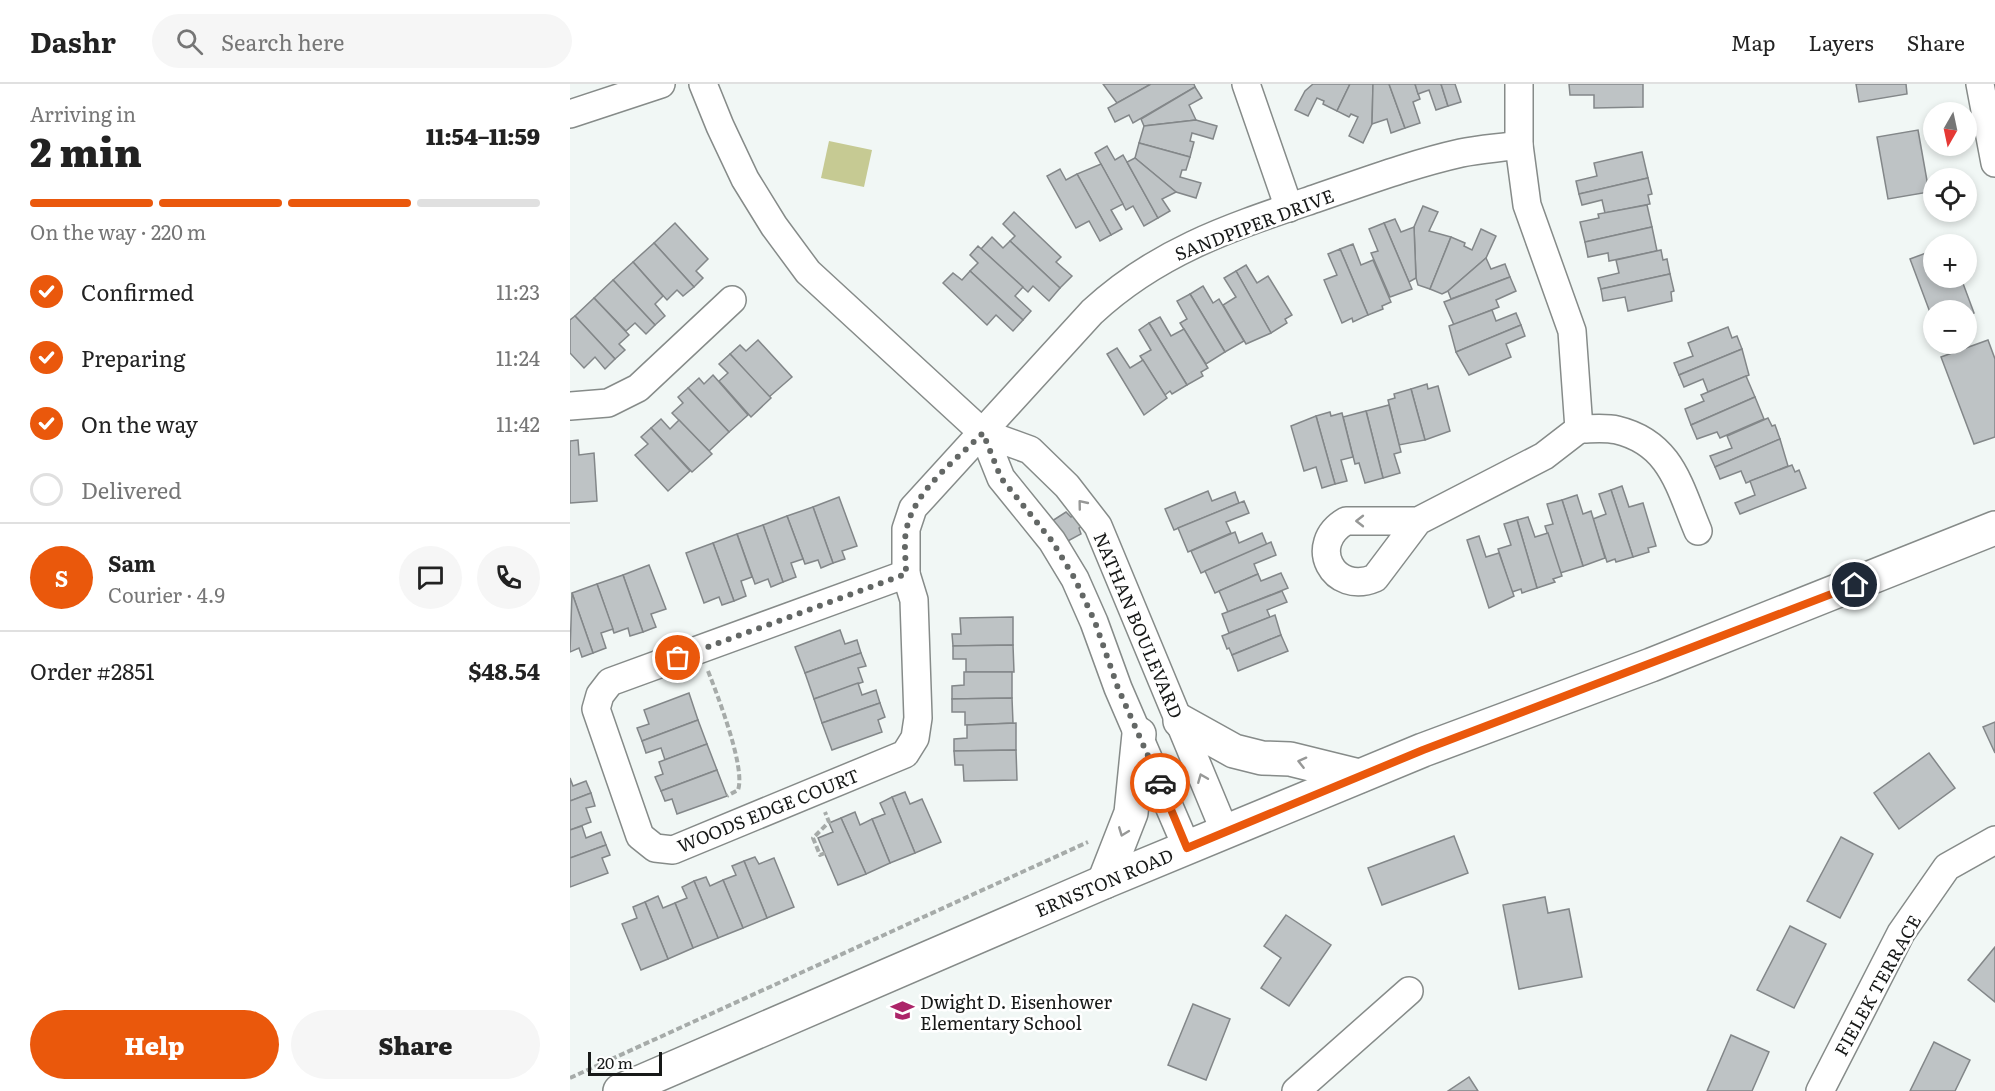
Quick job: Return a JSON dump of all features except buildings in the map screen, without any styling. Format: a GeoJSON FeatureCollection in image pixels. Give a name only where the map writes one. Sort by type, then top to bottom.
{"type":"FeatureCollection","features":[{"type":"Feature","properties":{"kind":"street"},"geometry":{"type":"LineString","coordinates":[[570,114],[661,84]]}},
{"type":"Feature","properties":{"kind":"street","name":"NATHAN BOULEVARD"},"geometry":{"type":"LineString","coordinates":[[704,84],[720,126],[746,179],[774,226],[808,272],[983,433],[1030,450],[1085,507],[1098,526],[1111,554],[1225,832]]}},
{"type":"Feature","properties":{"kind":"street"},"geometry":{"type":"LineString","coordinates":[[1246,84],[1289,208]]}},
{"type":"Feature","properties":{"kind":"street"},"geometry":{"type":"LineString","coordinates":[[1519,84],[1519,145],[1527,205],[1572,331],[1579,429]]}},
{"type":"Feature","properties":{"kind":"street"},"geometry":{"type":"LineString","coordinates":[[1980,84],[1995,163]]}},
{"type":"Feature","properties":{"kind":"street","name":"SANDPIPER DRIVE"},"geometry":{"type":"LineString","coordinates":[[983,433],[1092,312],[1120,286],[1149,267],[1193,244],[1401,170],[1461,153],[1519,145]]}},
{"type":"Feature","properties":{"kind":"street"},"geometry":{"type":"LineString","coordinates":[[570,406],[608,403],[639,388],[732,300]]}},
{"type":"Feature","properties":{"kind":"street"},"geometry":{"type":"LineString","coordinates":[[1418,521],[1544,456],[1579,429],[1616,430],[1645,441],[1669,462],[1698,531]]}},
{"type":"Feature","properties":{"kind":"street","name":"NATHAN BOULEVARD"},"geometry":{"type":"LineString","coordinates":[[983,433],[1001,478],[1052,541],[1075,579],[1095,622],[1118,688],[1187,848]]}},
{"type":"Feature","properties":{"kind":"street","name":"WOODS EDGE COURT"},"geometry":{"type":"LineString","coordinates":[[906,574],[610,682],[600,694],[596,709],[640,836],[655,848],[673,850],[905,754],[915,738],[918,718],[914,600],[906,574],[906,529],[913,508],[924,492],[983,433]]}},
{"type":"Feature","properties":{"kind":"street","name":"ERNSTON ROAD"},"geometry":{"type":"LineString","coordinates":[[620,1091],[1104,882],[1359,776],[1823,598],[1995,528]]}},
{"type":"Feature","properties":{"kind":"street"},"geometry":{"type":"LineString","coordinates":[[1180,721],[1234,751],[1262,758],[1290,759],[1359,776]]}},
{"type":"Feature","properties":{"kind":"street"},"geometry":{"type":"LineString","coordinates":[[1104,882],[1131,813],[1139,734]]}},
{"type":"Feature","properties":{"kind":"street","name":"FIELEK TERRACE"},"geometry":{"type":"LineString","coordinates":[[1820,1091],[1902,933],[1947,867],[1995,840]]}},
{"type":"Feature","properties":{"kind":"street"},"geometry":{"type":"LineString","coordinates":[[1296,1091],[1409,991]]}},
{"type":"Feature","properties":{"kind":"path"},"geometry":{"type":"LineString","coordinates":[[700,649],[735,751],[739,786],[735,793],[727,796]]}},
{"type":"Feature","properties":{"kind":"path"},"geometry":{"type":"LineString","coordinates":[[817,790],[829,822],[813,838],[820,855],[825,853]]}},
{"type":"Feature","properties":{"kind":"path"},"geometry":{"type":"LineString","coordinates":[[570,1078],[1091,841]]}},
{"type":"Feature","properties":{"kind":"green space"},"geometry":{"type":"Polygon","coordinates":[[[829,141],[872,150],[864,187],[821,178],[829,141]]]}},
{"type":"Feature","properties":{"kind":"way so far"},"geometry":{"type":"LineString","coordinates":[[678,658],[906,574],[906,529],[913,508],[924,492],[983,433],[1001,478],[1052,541],[1075,579],[1095,622],[1118,688],[1160,783]]}},
{"type":"Feature","properties":{"kind":"place","name":"Dwight D. Eisenhower Elementary School"},"geometry":{"type":"Point","coordinates":[902,1011]}},
{"type":"Feature","properties":{"kind":"route"},"geometry":{"type":"LineString","coordinates":[[1160,783],[1187,848],[1423,750],[1651,665],[1855,585]]}}]}
